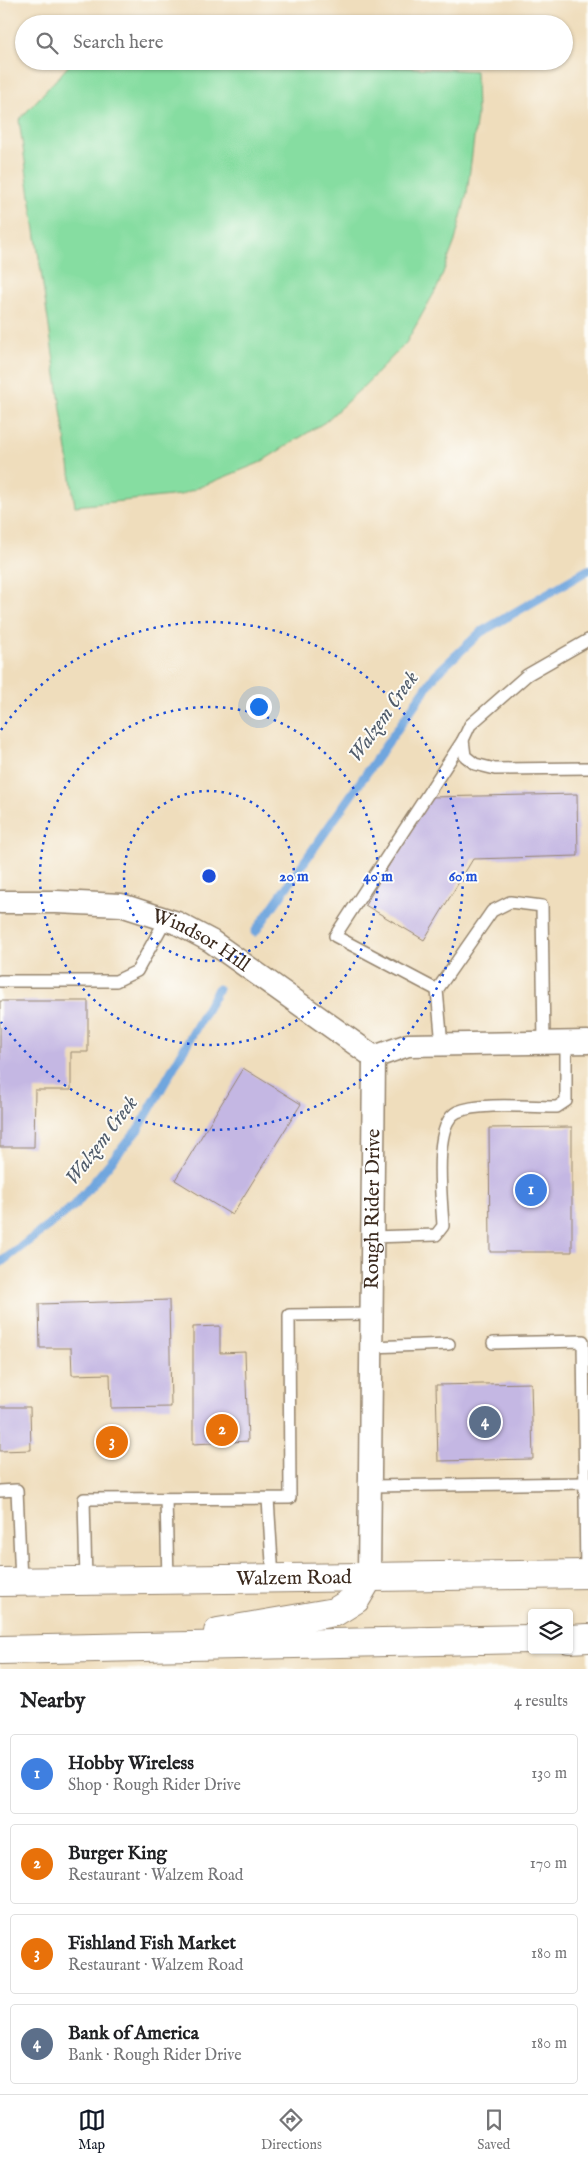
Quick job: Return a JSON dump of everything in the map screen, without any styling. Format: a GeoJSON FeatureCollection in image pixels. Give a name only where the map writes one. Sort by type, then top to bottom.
{"type":"FeatureCollection","features":[{"type":"Feature","properties":{"kind":"main road","name":"Walzem Road"},"geometry":{"type":"LineString","coordinates":[[10,1581],[587,1574]]}},
{"type":"Feature","properties":{"kind":"main road"},"geometry":{"type":"LineString","coordinates":[[135,1647],[335,1612],[356,1600],[369,1578]]}},
{"type":"Feature","properties":{"kind":"main road"},"geometry":{"type":"LineString","coordinates":[[573,1639],[588,1638]]}},
{"type":"Feature","properties":{"kind":"main road"},"geometry":{"type":"LineString","coordinates":[[0,1650],[528,1639]]}},
{"type":"Feature","properties":{"kind":"street","name":"Windsor Hill"},"geometry":{"type":"LineString","coordinates":[[0,902],[121,905],[177,923],[211,942],[374,1057]]}},
{"type":"Feature","properties":{"kind":"street"},"geometry":{"type":"LineString","coordinates":[[374,1057],[408,1046],[577,1042]]}},
{"type":"Feature","properties":{"kind":"street","name":"Rough Rider Drive"},"geometry":{"type":"LineString","coordinates":[[369,1578],[374,1057]]}},
{"type":"Feature","properties":{"kind":"lane"},"geometry":{"type":"LineString","coordinates":[[437,990],[335,936],[463,740],[470,725],[527,676],[588,640]]}},
{"type":"Feature","properties":{"kind":"lane"},"geometry":{"type":"LineString","coordinates":[[463,740],[465,756],[475,764],[495,769],[588,768]]}},
{"type":"Feature","properties":{"kind":"lane"},"geometry":{"type":"LineString","coordinates":[[442,1045],[437,990],[492,911],[510,902],[542,906],[544,1043]]}},
{"type":"Feature","properties":{"kind":"lane"},"geometry":{"type":"LineString","coordinates":[[0,981],[116,981],[137,972],[166,919]]}},
{"type":"Feature","properties":{"kind":"lane"},"geometry":{"type":"LineString","coordinates":[[372,1238],[436,1235],[442,1226],[440,1148],[444,1127],[456,1113],[475,1107],[557,1107],[566,1101],[577,1042]]}},
{"type":"Feature","properties":{"kind":"lane"},"geometry":{"type":"LineString","coordinates":[[86,1581],[84,1499],[290,1498],[289,1315],[371,1314]]}},
{"type":"Feature","properties":{"kind":"lane"},"geometry":{"type":"LineString","coordinates":[[493,1343],[583,1341],[587,1574]]}},
{"type":"Feature","properties":{"kind":"lane"},"geometry":{"type":"LineString","coordinates":[[371,1347],[449,1344]]}},
{"type":"Feature","properties":{"kind":"lane"},"geometry":{"type":"LineString","coordinates":[[370,1486],[585,1483]]}},
{"type":"Feature","properties":{"kind":"lane"},"geometry":{"type":"LineString","coordinates":[[0,1491],[17,1490],[10,1581]]}},
{"type":"Feature","properties":{"kind":"lane"},"geometry":{"type":"LineString","coordinates":[[166,1499],[168,1580]]}},
{"type":"Feature","properties":{"kind":"lane"},"geometry":{"type":"LineString","coordinates":[[268,1499],[272,1578]]}},
{"type":"Feature","properties":{"kind":"green space"},"geometry":{"type":"Polygon","coordinates":[[[65,70],[476,71],[477,115],[467,193],[455,241],[438,286],[406,343],[325,422],[259,463],[180,495],[75,506],[19,120],[65,70]]]}},
{"type":"Feature","properties":{"kind":"building"},"geometry":{"type":"Polygon","coordinates":[[[577,794],[578,856],[473,859],[424,940],[365,905],[430,797],[577,794]]]}},
{"type":"Feature","properties":{"kind":"building"},"geometry":{"type":"Polygon","coordinates":[[[0,1001],[88,1001],[88,1052],[71,1052],[71,1090],[35,1090],[34,1147],[0,1147],[0,1001]]]}},
{"type":"Feature","properties":{"kind":"building"},"geometry":{"type":"Polygon","coordinates":[[[243,1068],[301,1104],[232,1215],[175,1180],[243,1068]]]}},
{"type":"Feature","properties":{"kind":"building"},"geometry":{"type":"Polygon","coordinates":[[[572,1127],[572,1252],[490,1252],[489,1128],[572,1127]]]}},
{"type":"Feature","properties":{"kind":"building"},"geometry":{"type":"Polygon","coordinates":[[[169,1300],[171,1407],[111,1408],[110,1374],[72,1375],[71,1348],[40,1348],[39,1304],[169,1300]]]}},
{"type":"Feature","properties":{"kind":"building"},"geometry":{"type":"Polygon","coordinates":[[[220,1326],[220,1353],[245,1352],[248,1441],[193,1444],[193,1327],[220,1326]]]}},
{"type":"Feature","properties":{"kind":"building"},"geometry":{"type":"Polygon","coordinates":[[[531,1383],[533,1459],[438,1461],[436,1385],[531,1383]]]}},
{"type":"Feature","properties":{"kind":"building"},"geometry":{"type":"Polygon","coordinates":[[[0,1407],[30,1407],[31,1450],[0,1451],[0,1407]]]}},
{"type":"Feature","properties":{"kind":"waterway","name":"Walzem Creek"},"geometry":{"type":"LineString","coordinates":[[255,932],[436,674],[481,632],[588,570]]}},
{"type":"Feature","properties":{"kind":"waterway","name":"Walzem Creek"},"geometry":{"type":"LineString","coordinates":[[0,1263],[75,1205],[139,1128],[218,989]]}},
{"type":"Feature","properties":{"kind":"place","name":"Hobby Wireless"},"geometry":{"type":"Point","coordinates":[531,1190]}},
{"type":"Feature","properties":{"kind":"place","name":"Bank of America"},"geometry":{"type":"Point","coordinates":[485,1422]}},
{"type":"Feature","properties":{"kind":"place","name":"Burger King"},"geometry":{"type":"Point","coordinates":[222,1430]}},
{"type":"Feature","properties":{"kind":"place","name":"Fishland Fish Market"},"geometry":{"type":"Point","coordinates":[112,1442]}}]}
